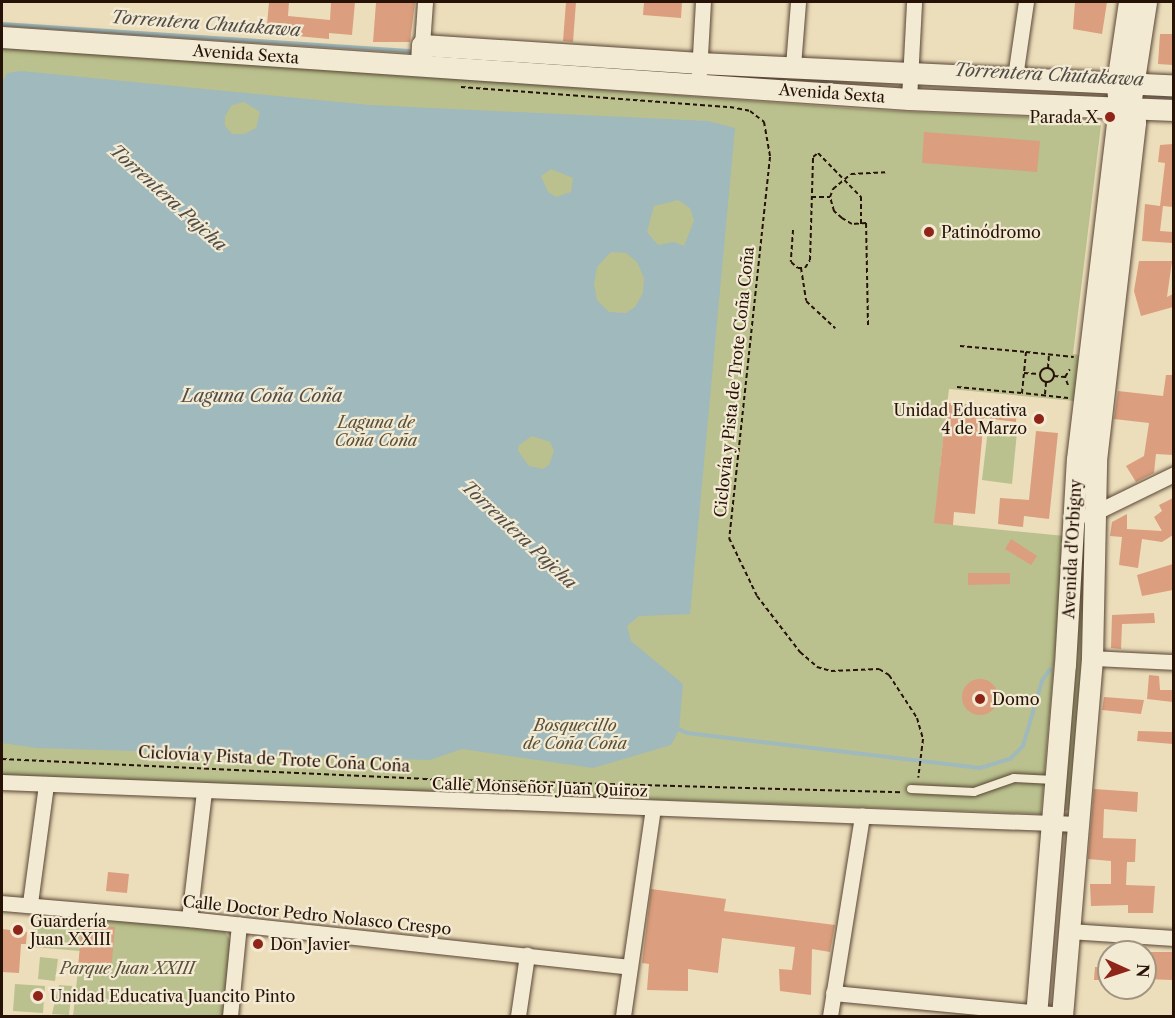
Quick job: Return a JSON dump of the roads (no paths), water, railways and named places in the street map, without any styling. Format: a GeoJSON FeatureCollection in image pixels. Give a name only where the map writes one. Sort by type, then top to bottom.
{"type":"FeatureCollection","features":[{"type":"Feature","properties":{"kind":"main road"},"geometry":{"type":"LineString","coordinates":[[1125,94],[1130,2]]}},
{"type":"Feature","properties":{"kind":"main road"},"geometry":{"type":"LineString","coordinates":[[1125,94],[1146,2]]}},
{"type":"Feature","properties":{"kind":"main road","name":"Avenida Sexta"},"geometry":{"type":"LineString","coordinates":[[2,37],[491,58],[699,73],[1125,94],[1173,85]]}},
{"type":"Feature","properties":{"kind":"main road","name":"Avenida Sexta"},"geometry":{"type":"LineString","coordinates":[[699,73],[793,66],[909,83],[1015,77],[1125,94],[1173,110]]}},
{"type":"Feature","properties":{"kind":"main road","name":"Avenida d'Orbigny"},"geometry":{"type":"LineString","coordinates":[[1037,1014],[1055,780],[1084,516],[1096,460],[1125,94]]}},
{"type":"Feature","properties":{"kind":"main road","name":"Avenida d'Orbigny"},"geometry":{"type":"LineString","coordinates":[[1062,1016],[1092,657],[1084,516]]}},
{"type":"Feature","properties":{"kind":"street"},"geometry":{"type":"LineString","coordinates":[[422,55],[425,2]]}},
{"type":"Feature","properties":{"kind":"street"},"geometry":{"type":"LineString","coordinates":[[699,73],[703,2]]}},
{"type":"Feature","properties":{"kind":"street"},"geometry":{"type":"LineString","coordinates":[[793,66],[798,2]]}},
{"type":"Feature","properties":{"kind":"street"},"geometry":{"type":"LineString","coordinates":[[909,83],[914,2]]}},
{"type":"Feature","properties":{"kind":"street"},"geometry":{"type":"LineString","coordinates":[[1015,77],[1026,2]]}},
{"type":"Feature","properties":{"kind":"street"},"geometry":{"type":"LineString","coordinates":[[1084,516],[1173,474]]}},
{"type":"Feature","properties":{"kind":"street"},"geometry":{"type":"LineString","coordinates":[[1092,657],[1173,662]]}},
{"type":"Feature","properties":{"kind":"street","name":"Calle Monseñor Juan Quiroz"},"geometry":{"type":"LineString","coordinates":[[2,782],[1077,824]]}},
{"type":"Feature","properties":{"kind":"street"},"geometry":{"type":"LineString","coordinates":[[30,903],[46,784]]}},
{"type":"Feature","properties":{"kind":"street"},"geometry":{"type":"LineString","coordinates":[[189,919],[204,791]]}},
{"type":"Feature","properties":{"kind":"street"},"geometry":{"type":"LineString","coordinates":[[623,1017],[628,967],[653,809]]}},
{"type":"Feature","properties":{"kind":"street"},"geometry":{"type":"LineString","coordinates":[[830,1017],[862,816]]}},
{"type":"Feature","properties":{"kind":"street","name":"Calle Doctor Pedro Nolasco Crespo"},"geometry":{"type":"LineString","coordinates":[[2,903],[30,903],[240,924],[628,967]]}},
{"type":"Feature","properties":{"kind":"street"},"geometry":{"type":"LineString","coordinates":[[230,1017],[240,924]]}},
{"type":"Feature","properties":{"kind":"street"},"geometry":{"type":"LineString","coordinates":[[1069,931],[1173,938]]}},
{"type":"Feature","properties":{"kind":"street"},"geometry":{"type":"LineString","coordinates":[[518,1017],[527,955]]}},
{"type":"Feature","properties":{"kind":"street"},"geometry":{"type":"LineString","coordinates":[[833,993],[1062,1016]]}},
{"type":"Feature","properties":{"kind":"lane"},"geometry":{"type":"LineString","coordinates":[[911,789],[974,792],[1014,778],[1055,780]]}},
{"type":"Feature","properties":{"kind":"water","name":"Laguna Coña Coña"},"geometry":{"type":"Polygon","coordinates":[[[21,71],[370,105],[708,121],[735,128],[690,614],[639,616],[627,626],[631,641],[683,684],[679,730],[671,745],[593,768],[462,749],[430,760],[37,748],[2,743],[2,82],[7,73],[21,71]],[[244,102],[232,105],[225,116],[225,126],[232,134],[244,134],[256,128],[260,112],[244,102]],[[551,169],[541,176],[548,192],[556,197],[571,192],[573,178],[551,169]],[[678,200],[654,206],[647,232],[658,245],[674,242],[684,246],[694,221],[690,208],[678,200]],[[611,252],[597,267],[594,284],[597,300],[609,312],[626,313],[635,307],[643,293],[644,278],[637,262],[626,253],[611,252]],[[532,436],[519,445],[518,451],[529,466],[543,469],[549,465],[554,451],[550,442],[532,436]]]}},
{"type":"Feature","properties":{"kind":"waterway","name":"Torrentera Chutakawa"},"geometry":{"type":"LineString","coordinates":[[2,24],[409,51]]}},
{"type":"Feature","properties":{"kind":"waterway","name":"Torrentera Chutakawa"},"geometry":{"type":"LineString","coordinates":[[750,76],[785,78]]}},
{"type":"Feature","properties":{"kind":"waterway","name":"Torrentera Chutakawa"},"geometry":{"type":"LineString","coordinates":[[800,78],[839,80]]}},
{"type":"Feature","properties":{"kind":"waterway","name":"Torrentera Chutakawa"},"geometry":{"type":"LineString","coordinates":[[1138,94],[1174,96]]}},
{"type":"Feature","properties":{"kind":"waterway","name":"Torrentera Pajcha"},"geometry":{"type":"LineString","coordinates":[[676,728],[687,733],[980,768],[1010,759],[1023,746],[1042,681],[1050,669]]}},
{"type":"Feature","properties":{"kind":"place","name":"Parada X"},"geometry":{"type":"Point","coordinates":[1110,117]}},
{"type":"Feature","properties":{"kind":"place","name":"Patinódromo"},"geometry":{"type":"Point","coordinates":[929,232]}},
{"type":"Feature","properties":{"kind":"place","name":"Unidad Educativa 4 de Marzo"},"geometry":{"type":"Point","coordinates":[1039,419]}},
{"type":"Feature","properties":{"kind":"place","name":"Domo"},"geometry":{"type":"Point","coordinates":[980,699]}},
{"type":"Feature","properties":{"kind":"place","name":"Guardería Juan XXIII"},"geometry":{"type":"Point","coordinates":[18,930]}},
{"type":"Feature","properties":{"kind":"place","name":"Don Javier"},"geometry":{"type":"Point","coordinates":[258,944]}},
{"type":"Feature","properties":{"kind":"place","name":"Unidad Educativa Juancito Pinto"},"geometry":{"type":"Point","coordinates":[38,996]}},
{"type":"Feature","properties":{"kind":"park label","name":"Laguna de Coña Coña"},"geometry":{"type":"Point","coordinates":[376,431]}},
{"type":"Feature","properties":{"kind":"park label","name":"Bosquecillo de Coña Coña"},"geometry":{"type":"Point","coordinates":[575,734]}},
{"type":"Feature","properties":{"kind":"park label","name":"Parque Juan XXIII"},"geometry":{"type":"Point","coordinates":[127,968]}}]}
